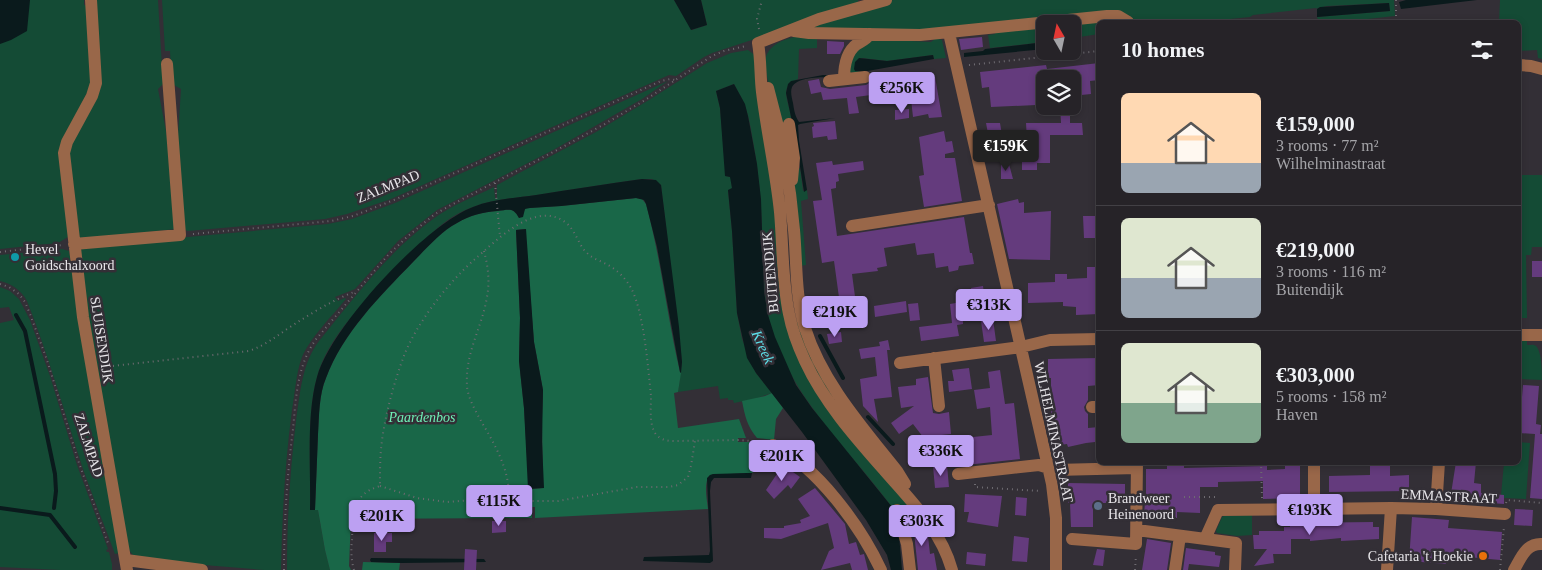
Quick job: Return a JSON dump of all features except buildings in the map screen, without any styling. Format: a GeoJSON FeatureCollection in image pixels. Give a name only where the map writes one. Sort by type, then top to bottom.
{"type":"FeatureCollection","features":[{"type":"Feature","properties":{"kind":"street","name":"SLUISENDIJK"},"geometry":{"type":"LineString","coordinates":[[91,0],[96,83],[92,96],[67,142],[64,153],[81,302],[126,565]]}},
{"type":"Feature","properties":{"kind":"street"},"geometry":{"type":"LineString","coordinates":[[758,44],[819,19],[863,4],[886,0]]}},
{"type":"Feature","properties":{"kind":"street"},"geometry":{"type":"LineString","coordinates":[[793,30],[920,35],[1107,16],[1118,16],[1125,20]]}},
{"type":"Feature","properties":{"kind":"street","name":"WILHELMINASTRAAT"},"geometry":{"type":"LineString","coordinates":[[949,33],[1053,492],[1057,529],[1056,570]]}},
{"type":"Feature","properties":{"kind":"street"},"geometry":{"type":"LineString","coordinates":[[844,79],[845,64],[849,53],[853,47],[867,39],[870,34]]}},
{"type":"Feature","properties":{"kind":"street","name":"BUITENDIJK"},"geometry":{"type":"LineString","coordinates":[[758,44],[761,63],[779,130],[794,228],[800,306],[808,336],[820,364],[832,385],[897,471],[908,489],[911,500]]}},
{"type":"Feature","properties":{"kind":"street","name":"BUITENDIJK"},"geometry":{"type":"LineString","coordinates":[[761,63],[762,91],[780,213],[786,295],[794,333],[806,362],[829,402],[911,500],[938,536],[952,570]]}},
{"type":"Feature","properties":{"kind":"street"},"geometry":{"type":"LineString","coordinates":[[74,244],[180,235],[167,64]]}},
{"type":"Feature","properties":{"kind":"street"},"geometry":{"type":"LineString","coordinates":[[1521,66],[1532,66],[1542,69]]}},
{"type":"Feature","properties":{"kind":"street"},"geometry":{"type":"LineString","coordinates":[[829,81],[865,77]]}},
{"type":"Feature","properties":{"kind":"street","name":"BUITENDIJK"},"geometry":{"type":"LineString","coordinates":[[789,124],[794,171],[789,190]]}},
{"type":"Feature","properties":{"kind":"street"},"geometry":{"type":"LineString","coordinates":[[852,226],[989,205]]}},
{"type":"Feature","properties":{"kind":"street"},"geometry":{"type":"LineString","coordinates":[[1521,335],[1542,335]]}},
{"type":"Feature","properties":{"kind":"street"},"geometry":{"type":"LineString","coordinates":[[900,363],[1021,347],[1050,340],[1096,339]]}},
{"type":"Feature","properties":{"kind":"street"},"geometry":{"type":"LineString","coordinates":[[934,358],[940,406]]}},
{"type":"Feature","properties":{"kind":"street"},"geometry":{"type":"LineString","coordinates":[[773,445],[801,463],[832,496],[860,533],[881,570]]}},
{"type":"Feature","properties":{"kind":"street"},"geometry":{"type":"LineString","coordinates":[[958,474],[1039,465],[1056,470],[1137,465],[1136,544],[1072,539]]}},
{"type":"Feature","properties":{"kind":"street"},"geometry":{"type":"LineString","coordinates":[[1314,465],[1314,509]]}},
{"type":"Feature","properties":{"kind":"street"},"geometry":{"type":"LineString","coordinates":[[1436,509],[1439,465]]}},
{"type":"Feature","properties":{"kind":"street","name":"EMMASTRAAT"},"geometry":{"type":"LineString","coordinates":[[1218,510],[1391,508],[1505,514]]}},
{"type":"Feature","properties":{"kind":"street","name":"EMMASTRAAT"},"geometry":{"type":"LineString","coordinates":[[1388,570],[1391,508]]}},
{"type":"Feature","properties":{"kind":"street"},"geometry":{"type":"LineString","coordinates":[[897,510],[907,544],[910,570]]}},
{"type":"Feature","properties":{"kind":"street"},"geometry":{"type":"LineString","coordinates":[[1206,539],[1218,510]]}},
{"type":"Feature","properties":{"kind":"street"},"geometry":{"type":"LineString","coordinates":[[1137,530],[1236,543],[1235,570]]}},
{"type":"Feature","properties":{"kind":"street"},"geometry":{"type":"LineString","coordinates":[[1175,570],[1180,536]]}},
{"type":"Feature","properties":{"kind":"street"},"geometry":{"type":"LineString","coordinates":[[1514,570],[1529,548],[1534,544],[1542,544]]}},
{"type":"Feature","properties":{"kind":"street"},"geometry":{"type":"LineString","coordinates":[[126,565],[202,570]]}},
{"type":"Feature","properties":{"kind":"path"},"geometry":{"type":"LineString","coordinates":[[758,25],[757,16],[762,0]]}},
{"type":"Feature","properties":{"kind":"path"},"geometry":{"type":"LineString","coordinates":[[1396,0],[1396,20]]}},
{"type":"Feature","properties":{"kind":"path","name":"ZALMPAD"},"geometry":{"type":"LineString","coordinates":[[180,235],[326,222],[353,216],[403,197],[661,81],[670,78],[675,80],[712,56],[724,51],[758,44]]}},
{"type":"Feature","properties":{"kind":"path"},"geometry":{"type":"LineString","coordinates":[[957,67],[1096,51]]}},
{"type":"Feature","properties":{"kind":"path"},"geometry":{"type":"LineString","coordinates":[[284,570],[288,467],[296,403],[304,360],[312,344],[388,255],[419,226],[444,208],[597,128],[675,80]]}},
{"type":"Feature","properties":{"kind":"path"},"geometry":{"type":"LineString","coordinates":[[495,183],[500,237]]}},
{"type":"Feature","properties":{"kind":"path"},"geometry":{"type":"LineString","coordinates":[[380,486],[382,438],[394,385],[408,346],[435,304],[457,276],[510,229],[541,216],[556,218],[565,222],[571,228],[587,254],[608,265],[623,277],[634,295],[642,332],[651,396],[653,429],[658,437],[665,441],[747,440],[773,445]]}},
{"type":"Feature","properties":{"kind":"path"},"geometry":{"type":"LineString","coordinates":[[0,252],[74,244]]}},
{"type":"Feature","properties":{"kind":"path"},"geometry":{"type":"LineString","coordinates":[[484,251],[488,270],[487,296],[470,350],[467,387],[472,403],[501,459],[509,480],[509,498]]}},
{"type":"Feature","properties":{"kind":"path","name":"ZALMPAD"},"geometry":{"type":"LineString","coordinates":[[0,284],[19,294],[25,302],[49,367],[79,463],[111,550]]}},
{"type":"Feature","properties":{"kind":"path"},"geometry":{"type":"LineString","coordinates":[[91,368],[249,351],[267,343],[295,324],[356,291]]}},
{"type":"Feature","properties":{"kind":"path"},"geometry":{"type":"LineString","coordinates":[[354,570],[351,551],[352,519],[355,507],[361,496],[380,486],[412,497],[432,501],[509,498],[541,502],[558,501],[637,487],[673,487],[688,477],[695,441]]}},
{"type":"Feature","properties":{"kind":"path"},"geometry":{"type":"LineString","coordinates":[[1261,465],[1262,509]]}},
{"type":"Feature","properties":{"kind":"path"},"geometry":{"type":"LineString","coordinates":[[976,472],[975,487],[1053,492]]}},
{"type":"Feature","properties":{"kind":"path"},"geometry":{"type":"LineString","coordinates":[[1184,497],[1217,497],[1218,510]]}},
{"type":"Feature","properties":{"kind":"green space"},"geometry":{"type":"Polygon","coordinates":[[[7,0],[84,0],[84,5],[88,5],[92,83],[64,138],[68,237],[58,243],[0,249],[0,5],[7,0]]]}},
{"type":"Feature","properties":{"kind":"green space"},"geometry":{"type":"Polygon","coordinates":[[[95,0],[158,0],[163,84],[158,89],[170,152],[176,229],[81,239],[77,233],[69,148],[97,92],[95,0]]]}},
{"type":"Feature","properties":{"kind":"green space"},"geometry":{"type":"Polygon","coordinates":[[[162,0],[674,0],[692,30],[707,25],[701,0],[858,0],[859,5],[712,53],[676,76],[669,75],[391,199],[347,214],[325,219],[188,231],[185,230],[177,151],[181,89],[172,84],[170,51],[165,51],[162,0]]]}},
{"type":"Feature","properties":{"kind":"green space"},"geometry":{"type":"Polygon","coordinates":[[[893,0],[1394,0],[1395,16],[1358,20],[1318,20],[1317,17],[1390,11],[1389,3],[1327,6],[1317,9],[1220,20],[1134,20],[1121,12],[1081,16],[1036,15],[1036,21],[950,30],[815,31],[808,26],[893,0]]]}},
{"type":"Feature","properties":{"kind":"green space"},"geometry":{"type":"Polygon","coordinates":[[[1500,0],[1542,0],[1542,59],[1538,58],[1537,50],[1521,51],[1521,20],[1499,20],[1500,0]]]}},
{"type":"Feature","properties":{"kind":"green space"},"geometry":{"type":"Polygon","coordinates":[[[1096,21],[1096,34],[1081,37],[1081,23],[1096,21]]]}},
{"type":"Feature","properties":{"kind":"green space"},"geometry":{"type":"Polygon","coordinates":[[[1036,28],[1036,43],[990,48],[988,35],[995,34],[995,32],[1036,28]]]}},
{"type":"Feature","properties":{"kind":"green space"},"geometry":{"type":"Polygon","coordinates":[[[800,36],[817,36],[817,48],[799,49],[798,79],[792,82],[786,90],[791,120],[790,142],[773,98],[765,62],[767,54],[773,46],[786,39],[800,36]]]}},
{"type":"Feature","properties":{"kind":"green space"},"geometry":{"type":"Polygon","coordinates":[[[873,37],[907,37],[911,41],[931,42],[936,38],[942,40],[946,58],[934,59],[933,55],[887,61],[862,58],[859,72],[848,73],[851,56],[873,37]]]}},
{"type":"Feature","properties":{"kind":"green space"},"geometry":{"type":"Polygon","coordinates":[[[748,50],[756,56],[785,303],[912,504],[892,507],[819,417],[788,369],[776,343],[766,300],[760,198],[751,127],[742,99],[734,84],[716,91],[720,108],[726,176],[731,177],[732,189],[728,191],[737,313],[742,339],[756,373],[772,393],[734,403],[733,400],[728,400],[728,398],[720,399],[718,386],[678,392],[682,362],[661,185],[652,179],[505,199],[488,202],[462,211],[425,240],[364,303],[331,345],[323,361],[317,377],[311,408],[310,509],[318,510],[330,570],[287,570],[292,458],[305,369],[319,341],[372,276],[401,246],[433,219],[494,187],[495,198],[497,198],[497,185],[596,132],[707,63],[731,53],[748,50]]]}},
{"type":"Feature","properties":{"kind":"green space"},"geometry":{"type":"Polygon","coordinates":[[[668,81],[642,99],[555,149],[437,210],[398,241],[355,289],[335,297],[338,301],[346,299],[310,342],[302,357],[297,376],[286,470],[281,570],[192,564],[133,555],[129,550],[86,315],[80,250],[90,246],[328,224],[352,219],[395,203],[668,81]]]}},
{"type":"Feature","properties":{"kind":"green space"},"geometry":{"type":"Polygon","coordinates":[[[800,168],[803,191],[807,190],[808,199],[801,201],[806,265],[800,266],[792,189],[800,168]]]}},
{"type":"Feature","properties":{"kind":"green space"},"geometry":{"type":"Polygon","coordinates":[[[1522,175],[1542,175],[1542,247],[1532,247],[1531,255],[1526,255],[1527,318],[1521,318],[1522,175]]]}},
{"type":"Feature","properties":{"kind":"green space","name":"Paardenbos"},"geometry":{"type":"Polygon","coordinates":[[[636,198],[642,199],[646,204],[651,225],[675,351],[681,373],[678,392],[674,393],[678,428],[739,419],[746,438],[738,438],[738,442],[761,444],[773,452],[760,468],[752,473],[710,475],[706,487],[708,509],[535,518],[535,507],[532,507],[532,518],[351,519],[349,566],[351,570],[330,570],[318,510],[315,510],[319,420],[324,384],[342,346],[363,316],[387,289],[433,241],[451,227],[467,218],[487,212],[510,210],[515,212],[519,218],[526,208],[636,198]],[[525,229],[516,230],[520,318],[519,361],[529,489],[543,488],[543,390],[534,342],[525,229]]]}},
{"type":"Feature","properties":{"kind":"green space"},"geometry":{"type":"Polygon","coordinates":[[[62,249],[69,251],[119,553],[115,554],[84,472],[50,365],[27,301],[16,288],[0,281],[0,255],[62,249]]]}},
{"type":"Feature","properties":{"kind":"green space"},"geometry":{"type":"Polygon","coordinates":[[[0,287],[10,291],[19,299],[30,320],[50,376],[77,465],[108,549],[106,550],[109,552],[112,570],[0,567],[0,323],[14,320],[9,307],[0,308],[0,287]]]}},
{"type":"Feature","properties":{"kind":"green space"},"geometry":{"type":"Polygon","coordinates":[[[1521,341],[1527,341],[1527,345],[1534,345],[1538,349],[1542,380],[1521,379],[1521,341]]]}},
{"type":"Feature","properties":{"kind":"green space"},"geometry":{"type":"Polygon","coordinates":[[[772,393],[783,408],[776,419],[774,440],[757,438],[747,421],[742,401],[772,393]]]}},
{"type":"Feature","properties":{"kind":"green space"},"geometry":{"type":"Polygon","coordinates":[[[1521,442],[1530,443],[1526,499],[1504,498],[1504,495],[1501,495],[1504,465],[1521,465],[1521,442]]]}},
{"type":"Feature","properties":{"kind":"green space"},"geometry":{"type":"Polygon","coordinates":[[[1252,515],[1252,535],[1237,536],[1217,533],[1216,531],[1224,516],[1252,515]]]}},
{"type":"Feature","properties":{"kind":"green space"},"geometry":{"type":"Polygon","coordinates":[[[363,562],[400,563],[399,570],[362,570],[363,562]]]}},
{"type":"Feature","properties":{"kind":"water"},"geometry":{"type":"Polygon","coordinates":[[[0,0],[30,0],[27,31],[0,44],[0,0]]]}},
{"type":"Feature","properties":{"kind":"water"},"geometry":{"type":"Polygon","coordinates":[[[674,0],[701,0],[707,25],[691,30],[674,0]]]}},
{"type":"Feature","properties":{"kind":"water"},"geometry":{"type":"Polygon","coordinates":[[[1406,0],[1477,0],[1401,9],[1399,2],[1406,0]]]}},
{"type":"Feature","properties":{"kind":"water"},"geometry":{"type":"Polygon","coordinates":[[[1389,3],[1390,11],[1317,17],[1317,9],[1320,7],[1389,3]]]}},
{"type":"Feature","properties":{"kind":"water"},"geometry":{"type":"Polygon","coordinates":[[[1036,43],[1036,50],[964,57],[964,53],[983,51],[985,49],[1036,43]]]}},
{"type":"Feature","properties":{"kind":"water"},"geometry":{"type":"Polygon","coordinates":[[[933,55],[934,59],[862,72],[855,71],[854,69],[855,62],[859,58],[887,61],[933,55]]]}},
{"type":"Feature","properties":{"kind":"water"},"geometry":{"type":"Polygon","coordinates":[[[823,75],[837,75],[837,77],[806,79],[795,83],[791,89],[794,111],[799,122],[835,118],[798,125],[807,190],[804,192],[786,93],[788,84],[791,81],[823,75]]]}},
{"type":"Feature","properties":{"kind":"water","name":"Kreek"},"geometry":{"type":"Polygon","coordinates":[[[734,84],[745,104],[757,164],[761,199],[764,292],[768,315],[775,337],[796,385],[812,408],[892,507],[899,535],[902,570],[891,570],[887,555],[866,520],[756,373],[747,358],[737,313],[728,190],[732,188],[730,177],[725,176],[720,108],[716,91],[734,84]]]}},
{"type":"Feature","properties":{"kind":"water"},"geometry":{"type":"Polygon","coordinates":[[[642,179],[656,180],[661,185],[679,327],[681,373],[657,247],[644,200],[636,198],[530,208],[525,209],[523,217],[519,218],[515,212],[508,210],[472,216],[462,220],[439,236],[387,289],[363,316],[333,362],[324,384],[321,398],[315,510],[310,510],[310,425],[317,377],[325,356],[359,306],[406,256],[430,234],[453,217],[481,204],[642,179]]]}},
{"type":"Feature","properties":{"kind":"water"},"geometry":{"type":"Polygon","coordinates":[[[526,229],[534,342],[543,390],[542,442],[544,488],[528,489],[524,408],[519,361],[520,318],[516,230],[526,229]]]}},
{"type":"Feature","properties":{"kind":"water"},"geometry":{"type":"Polygon","coordinates":[[[752,473],[751,478],[714,478],[711,482],[713,561],[710,563],[643,561],[644,557],[709,555],[707,478],[713,474],[752,473]]]}},
{"type":"Feature","properties":{"kind":"water"},"geometry":{"type":"Polygon","coordinates":[[[371,558],[484,559],[486,562],[371,562],[371,558]]]}},
{"type":"Feature","properties":{"kind":"waterway"},"geometry":{"type":"LineString","coordinates":[[16,315],[25,331],[55,474],[54,508]]}},
{"type":"Feature","properties":{"kind":"waterway"},"geometry":{"type":"LineString","coordinates":[[820,336],[843,378]]}},
{"type":"Feature","properties":{"kind":"waterway"},"geometry":{"type":"LineString","coordinates":[[868,417],[893,444]]}},
{"type":"Feature","properties":{"kind":"waterway"},"geometry":{"type":"LineString","coordinates":[[0,508],[50,515],[75,547]]}},
{"type":"Feature","properties":{"kind":"place","name":"Hevel Goidschalxoord"},"geometry":{"type":"Point","coordinates":[15,257]}},
{"type":"Feature","properties":{"kind":"place","name":"Brandweer Heinenoord"},"geometry":{"type":"Point","coordinates":[1098,506]}},
{"type":"Feature","properties":{"kind":"place","name":"Cafetaria 't Hoekie"},"geometry":{"type":"Point","coordinates":[1483,556]}}]}
